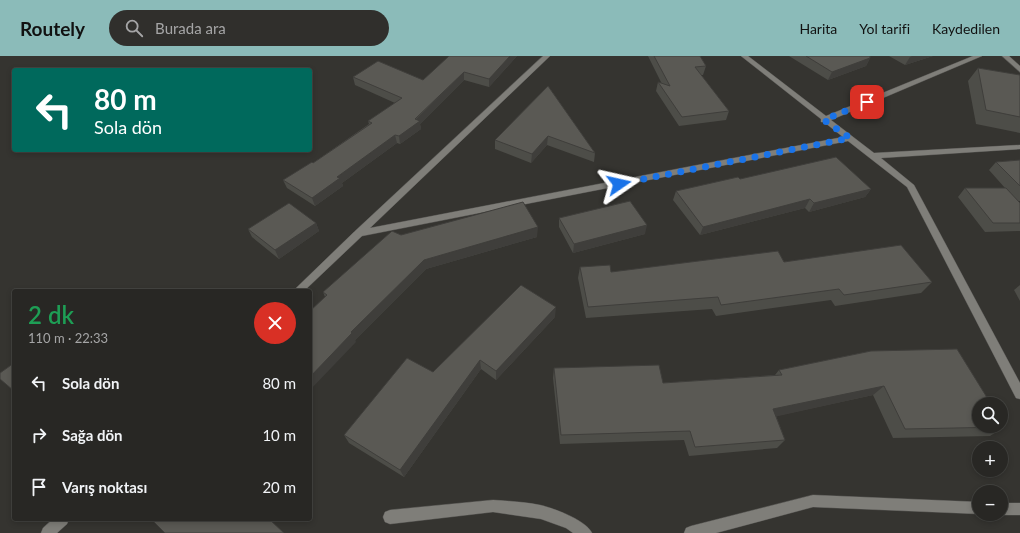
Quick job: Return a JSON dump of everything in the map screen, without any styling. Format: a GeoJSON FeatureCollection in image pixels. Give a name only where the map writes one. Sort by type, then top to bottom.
{"type":"FeatureCollection","features":[{"type":"Feature","properties":{"kind":"street"},"geometry":{"type":"LineString","coordinates":[[300,289],[547,56]]}},
{"type":"Feature","properties":{"kind":"street"},"geometry":{"type":"LineString","coordinates":[[744,56],[824,120],[850,138],[910,185],[1020,394]]}},
{"type":"Feature","properties":{"kind":"street"},"geometry":{"type":"LineString","coordinates":[[824,120],[979,56]]}},
{"type":"Feature","properties":{"kind":"street"},"geometry":{"type":"LineString","coordinates":[[1005,56],[1020,70]]}},
{"type":"Feature","properties":{"kind":"street"},"geometry":{"type":"LineString","coordinates":[[357,234],[850,138]]}},
{"type":"Feature","properties":{"kind":"street"},"geometry":{"type":"LineString","coordinates":[[872,156],[1020,147]]}},
{"type":"Feature","properties":{"kind":"street"},"geometry":{"type":"LineString","coordinates":[[691,533],[813,501],[972,508]]}},
{"type":"Feature","properties":{"kind":"street"},"geometry":{"type":"LineString","coordinates":[[390,517],[493,506],[541,512],[570,523],[585,533]]}},
{"type":"Feature","properties":{"kind":"street"},"geometry":{"type":"LineString","coordinates":[[1008,509],[1020,510]]}},
{"type":"Feature","properties":{"kind":"street"},"geometry":{"type":"LineString","coordinates":[[48,533],[60,521]]}},
{"type":"Feature","properties":{"kind":"building"},"geometry":{"type":"Polygon","coordinates":[[[449,56],[510,56],[489,79],[464,72],[415,119],[420,121],[399,136],[395,135],[337,177],[340,178],[312,198],[283,180],[312,162],[313,163],[372,123],[368,121],[402,98],[353,77],[378,61],[423,80],[449,56]]]}},
{"type":"Feature","properties":{"kind":"building"},"geometry":{"type":"Polygon","coordinates":[[[654,56],[700,56],[706,66],[695,67],[729,111],[682,117],[658,82],[670,86],[654,56]]]}},
{"type":"Feature","properties":{"kind":"building"},"geometry":{"type":"Polygon","coordinates":[[[806,56],[870,56],[870,58],[832,72],[806,56]]]}},
{"type":"Feature","properties":{"kind":"building"},"geometry":{"type":"Polygon","coordinates":[[[978,68],[1020,75],[1020,117],[986,110],[978,68]]]}},
{"type":"Feature","properties":{"kind":"building"},"geometry":{"type":"Polygon","coordinates":[[[548,86],[595,153],[548,136],[532,154],[495,140],[548,86]]]}},
{"type":"Feature","properties":{"kind":"building"},"geometry":{"type":"Polygon","coordinates":[[[836,157],[871,189],[814,203],[810,199],[703,227],[676,191],[738,177],[740,179],[836,157]]]}},
{"type":"Feature","properties":{"kind":"building"},"geometry":{"type":"Polygon","coordinates":[[[1020,160],[1020,186],[996,162],[1020,160]]]}},
{"type":"Feature","properties":{"kind":"building"},"geometry":{"type":"Polygon","coordinates":[[[965,188],[1006,188],[1020,203],[1020,223],[993,223],[965,188]]]}},
{"type":"Feature","properties":{"kind":"building"},"geometry":{"type":"Polygon","coordinates":[[[630,201],[647,225],[574,244],[559,218],[630,201]]]}},
{"type":"Feature","properties":{"kind":"building"},"geometry":{"type":"Polygon","coordinates":[[[523,202],[538,227],[424,260],[351,332],[352,333],[312,375],[312,309],[327,295],[323,292],[392,231],[401,235],[523,202]]]}},
{"type":"Feature","properties":{"kind":"building"},"geometry":{"type":"Polygon","coordinates":[[[289,203],[316,223],[275,250],[248,229],[289,203]]]}},
{"type":"Feature","properties":{"kind":"building"},"geometry":{"type":"Polygon","coordinates":[[[901,245],[932,282],[844,295],[839,289],[721,305],[718,297],[588,307],[580,267],[610,265],[611,272],[778,251],[784,262],[901,245]]]}},
{"type":"Feature","properties":{"kind":"building"},"geometry":{"type":"Polygon","coordinates":[[[521,285],[556,307],[496,371],[480,360],[400,470],[344,435],[407,358],[433,372],[521,285]]]}},
{"type":"Feature","properties":{"kind":"building"},"geometry":{"type":"Polygon","coordinates":[[[957,349],[987,397],[972,397],[972,428],[905,429],[884,386],[773,409],[785,440],[695,447],[690,431],[561,435],[554,368],[659,365],[663,383],[782,375],[779,370],[871,351],[957,349]]]}},
{"type":"Feature","properties":{"kind":"building"},"geometry":{"type":"Polygon","coordinates":[[[12,364],[12,389],[0,379],[0,373],[12,364]]]}},
{"type":"Feature","properties":{"kind":"building"},"geometry":{"type":"Polygon","coordinates":[[[153,521],[271,521],[284,533],[165,533],[153,521]]]}},
{"type":"Feature","properties":{"kind":"route"},"geometry":{"type":"LineString","coordinates":[[619,184],[850,138],[824,120],[867,102]]}}]}
